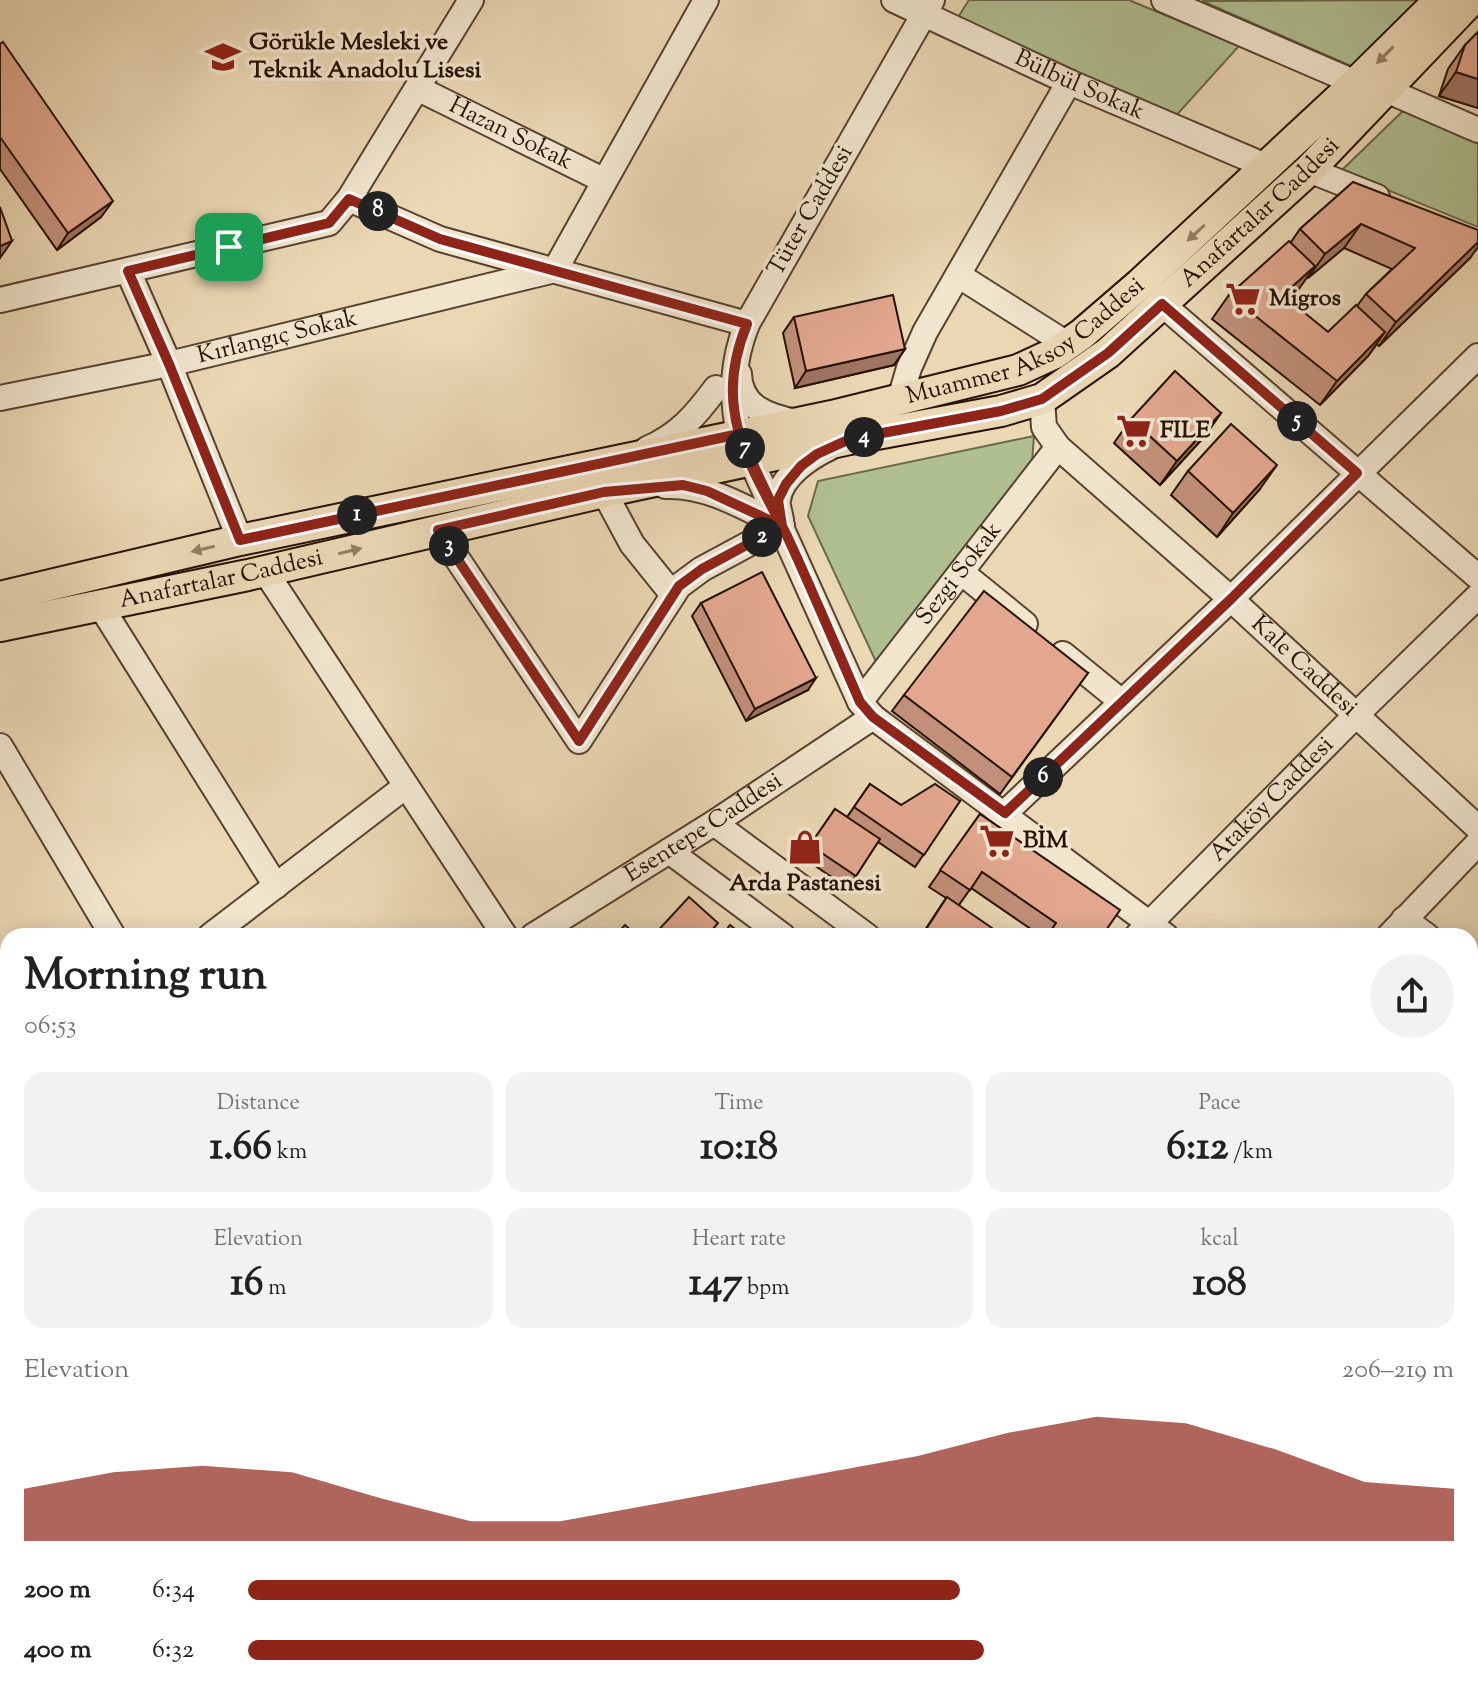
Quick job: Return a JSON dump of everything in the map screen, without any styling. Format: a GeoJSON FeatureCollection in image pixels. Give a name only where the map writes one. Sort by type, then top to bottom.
{"type":"FeatureCollection","features":[{"type":"Feature","properties":{"kind":"main road","name":"Muammer Aksoy Caddesi"},"geometry":{"type":"LineString","coordinates":[[735,444],[797,423],[1018,370],[1067,344],[1140,284],[1356,83],[1460,4]]}},
{"type":"Feature","properties":{"kind":"main road","name":"Anafartalar Caddesi"},"geometry":{"type":"LineString","coordinates":[[0,597],[240,540],[625,458],[735,444],[850,439],[1001,411],[1042,399],[1108,353],[1309,170],[1386,90],[1460,4]]}},
{"type":"Feature","properties":{"kind":"main road","name":"Anafartalar Caddesi"},"geometry":{"type":"LineString","coordinates":[[6,630],[100,605],[265,571],[604,492],[735,444]]}},
{"type":"Feature","properties":{"kind":"street"},"geometry":{"type":"LineString","coordinates":[[0,300],[329,223],[349,199],[471,0]]}},
{"type":"Feature","properties":{"kind":"street"},"geometry":{"type":"LineString","coordinates":[[555,270],[706,0]]}},
{"type":"Feature","properties":{"kind":"street","name":"Bülbül Sokak"},"geometry":{"type":"LineString","coordinates":[[894,0],[928,7],[1069,82],[1268,167]]}},
{"type":"Feature","properties":{"kind":"street"},"geometry":{"type":"LineString","coordinates":[[1164,0],[1356,83]]}},
{"type":"Feature","properties":{"kind":"street","name":"Tüter Caddesi"},"geometry":{"type":"LineString","coordinates":[[735,444],[732,374],[743,334],[928,7]]}},
{"type":"Feature","properties":{"kind":"street"},"geometry":{"type":"LineString","coordinates":[[900,399],[909,368],[925,332],[1069,82]]}},
{"type":"Feature","properties":{"kind":"street","name":"Hazan Sokak"},"geometry":{"type":"LineString","coordinates":[[419,89],[603,180]]}},
{"type":"Feature","properties":{"kind":"street"},"geometry":{"type":"LineString","coordinates":[[1386,90],[1478,130]]}},
{"type":"Feature","properties":{"kind":"street"},"geometry":{"type":"LineString","coordinates":[[1309,170],[1393,203]]}},
{"type":"Feature","properties":{"kind":"street"},"geometry":{"type":"LineString","coordinates":[[349,199],[440,239],[555,270],[743,334]]}},
{"type":"Feature","properties":{"kind":"street","name":"Kırlangıç Sokak"},"geometry":{"type":"LineString","coordinates":[[0,398],[169,364],[555,270]]}},
{"type":"Feature","properties":{"kind":"street"},"geometry":{"type":"LineString","coordinates":[[128,271],[240,540]]}},
{"type":"Feature","properties":{"kind":"street"},"geometry":{"type":"LineString","coordinates":[[958,275],[1067,344]]}},
{"type":"Feature","properties":{"kind":"street"},"geometry":{"type":"LineString","coordinates":[[1162,304],[1478,577]]}},
{"type":"Feature","properties":{"kind":"street"},"geometry":{"type":"LineString","coordinates":[[743,334],[723,365],[713,415],[735,444],[782,526],[867,710],[1005,813],[1146,928]]}},
{"type":"Feature","properties":{"kind":"street"},"geometry":{"type":"LineString","coordinates":[[743,334],[739,385],[746,400],[759,411],[797,423]]}},
{"type":"Feature","properties":{"kind":"street"},"geometry":{"type":"LineString","coordinates":[[1005,813],[1231,599],[1478,356]]}},
{"type":"Feature","properties":{"kind":"street"},"geometry":{"type":"LineString","coordinates":[[625,458],[669,439],[685,427],[716,388]]}},
{"type":"Feature","properties":{"kind":"street","name":"Kale Caddesi"},"geometry":{"type":"LineString","coordinates":[[1042,399],[1044,427],[1058,447],[1231,599],[1478,828]]}},
{"type":"Feature","properties":{"kind":"street"},"geometry":{"type":"LineString","coordinates":[[782,526],[778,500],[786,484],[801,466],[817,454],[850,439]]}},
{"type":"Feature","properties":{"kind":"street","name":"Sezgi Sokak"},"geometry":{"type":"LineString","coordinates":[[867,710],[961,572],[1058,447]]}},
{"type":"Feature","properties":{"kind":"street"},"geometry":{"type":"LineString","coordinates":[[673,595],[632,544],[604,492],[683,485],[707,491],[782,526]]}},
{"type":"Feature","properties":{"kind":"street"},"geometry":{"type":"LineString","coordinates":[[438,530],[579,741],[673,595],[687,579],[782,526]]}},
{"type":"Feature","properties":{"kind":"street"},"geometry":{"type":"LineString","coordinates":[[265,571],[500,928]]}},
{"type":"Feature","properties":{"kind":"street"},"geometry":{"type":"LineString","coordinates":[[961,572],[1122,702]]}},
{"type":"Feature","properties":{"kind":"street","name":"Ataköy Caddesi"},"geometry":{"type":"LineString","coordinates":[[1153,928],[1357,714],[1478,596]]}},
{"type":"Feature","properties":{"kind":"street"},"geometry":{"type":"LineString","coordinates":[[100,605],[276,886]]}},
{"type":"Feature","properties":{"kind":"street","name":"Esentepe Caddesi"},"geometry":{"type":"LineString","coordinates":[[551,928],[714,823],[867,710]]}},
{"type":"Feature","properties":{"kind":"street"},"geometry":{"type":"LineString","coordinates":[[0,746],[108,928]]}},
{"type":"Feature","properties":{"kind":"street"},"geometry":{"type":"LineString","coordinates":[[221,928],[406,786]]}},
{"type":"Feature","properties":{"kind":"street"},"geometry":{"type":"LineString","coordinates":[[714,823],[856,928]]}},
{"type":"Feature","properties":{"kind":"street"},"geometry":{"type":"LineString","coordinates":[[1396,927],[1478,843]]}},
{"type":"Feature","properties":{"kind":"street"},"geometry":{"type":"LineString","coordinates":[[669,851],[772,928]]}},
{"type":"Feature","properties":{"kind":"green space"},"geometry":{"type":"Polygon","coordinates":[[[969,0],[1129,0],[1239,46],[1173,119],[953,25],[969,0]]]}},
{"type":"Feature","properties":{"kind":"green space"},"geometry":{"type":"Polygon","coordinates":[[[1415,0],[1422,4],[1360,70],[1202,1],[1415,0]]]}},
{"type":"Feature","properties":{"kind":"green space"},"geometry":{"type":"Polygon","coordinates":[[[1405,109],[1478,141],[1478,227],[1341,171],[1405,109]]]}},
{"type":"Feature","properties":{"kind":"green space"},"geometry":{"type":"Polygon","coordinates":[[[1034,436],[1031,474],[877,664],[808,516],[818,481],[1034,436]]]}},
{"type":"Feature","properties":{"kind":"building"},"geometry":{"type":"Polygon","coordinates":[[[1478,32],[1478,79],[1456,72],[1465,45],[1478,32]]]}},
{"type":"Feature","properties":{"kind":"building"},"geometry":{"type":"Polygon","coordinates":[[[3,42],[113,201],[68,233],[0,137],[0,44],[3,42]]]}},
{"type":"Feature","properties":{"kind":"building"},"geometry":{"type":"Polygon","coordinates":[[[1353,182],[1478,230],[1478,242],[1396,322],[1366,294],[1415,248],[1361,224],[1325,254],[1300,229],[1353,182]]]}},
{"type":"Feature","properties":{"kind":"building"},"geometry":{"type":"Polygon","coordinates":[[[0,207],[12,241],[0,246],[0,207]]]}},
{"type":"Feature","properties":{"kind":"building"},"geometry":{"type":"Polygon","coordinates":[[[1289,241],[1315,266],[1283,295],[1328,332],[1356,305],[1385,332],[1337,381],[1229,295],[1289,241]]]}},
{"type":"Feature","properties":{"kind":"building"},"geometry":{"type":"Polygon","coordinates":[[[893,295],[905,349],[806,371],[794,317],[893,295]]]}},
{"type":"Feature","properties":{"kind":"building"},"geometry":{"type":"Polygon","coordinates":[[[1175,371],[1221,413],[1177,461],[1131,419],[1175,371]]]}},
{"type":"Feature","properties":{"kind":"building"},"geometry":{"type":"Polygon","coordinates":[[[1231,424],[1277,465],[1233,513],[1188,471],[1231,424]]]}},
{"type":"Feature","properties":{"kind":"building"},"geometry":{"type":"Polygon","coordinates":[[[762,572],[816,678],[755,709],[701,603],[762,572]]]}},
{"type":"Feature","properties":{"kind":"building"},"geometry":{"type":"Polygon","coordinates":[[[984,591],[1088,673],[1012,777],[904,695],[984,591]]]}},
{"type":"Feature","properties":{"kind":"building"},"geometry":{"type":"Polygon","coordinates":[[[870,784],[901,805],[935,784],[960,801],[924,855],[854,807],[870,784]]]}},
{"type":"Feature","properties":{"kind":"building"},"geometry":{"type":"Polygon","coordinates":[[[835,809],[880,839],[856,876],[810,845],[835,809]]]}},
{"type":"Feature","properties":{"kind":"building"},"geometry":{"type":"Polygon","coordinates":[[[980,814],[1120,910],[1108,928],[1053,928],[1056,923],[982,872],[970,890],[940,870],[980,814]]]}},
{"type":"Feature","properties":{"kind":"building"},"geometry":{"type":"Polygon","coordinates":[[[689,897],[718,923],[714,928],[660,928],[689,897]]]}},
{"type":"Feature","properties":{"kind":"building"},"geometry":{"type":"Polygon","coordinates":[[[947,897],[992,928],[927,928],[947,897]]]}},
{"type":"Feature","properties":{"kind":"place","name":"Görükle Mesleki ve Teknik Anadolu Lisesi"},"geometry":{"type":"Point","coordinates":[223,57]}},
{"type":"Feature","properties":{"kind":"place","name":"Migros"},"geometry":{"type":"Point","coordinates":[1243,299]}},
{"type":"Feature","properties":{"kind":"place","name":"FILE"},"geometry":{"type":"Point","coordinates":[1134,431]}},
{"type":"Feature","properties":{"kind":"place","name":"BİM"},"geometry":{"type":"Point","coordinates":[997,841]}},
{"type":"Feature","properties":{"kind":"place","name":"Arda Pastanesi"},"geometry":{"type":"Point","coordinates":[805,847]}},
{"type":"Feature","properties":{"kind":"route"},"geometry":{"type":"LineString","coordinates":[[229,247],[128,271],[240,540],[739,434],[782,526],[702,569],[679,586],[579,741],[438,530],[604,492],[683,485],[707,491],[782,526],[778,500],[801,466],[817,454],[850,439],[1001,411],[1042,399],[1108,353],[1162,304],[1357,473],[1231,599],[1005,813],[873,717],[860,702],[799,562],[782,526],[749,461],[739,434],[732,374],[747,324],[440,239],[349,199],[329,223],[229,247]]}}]}
